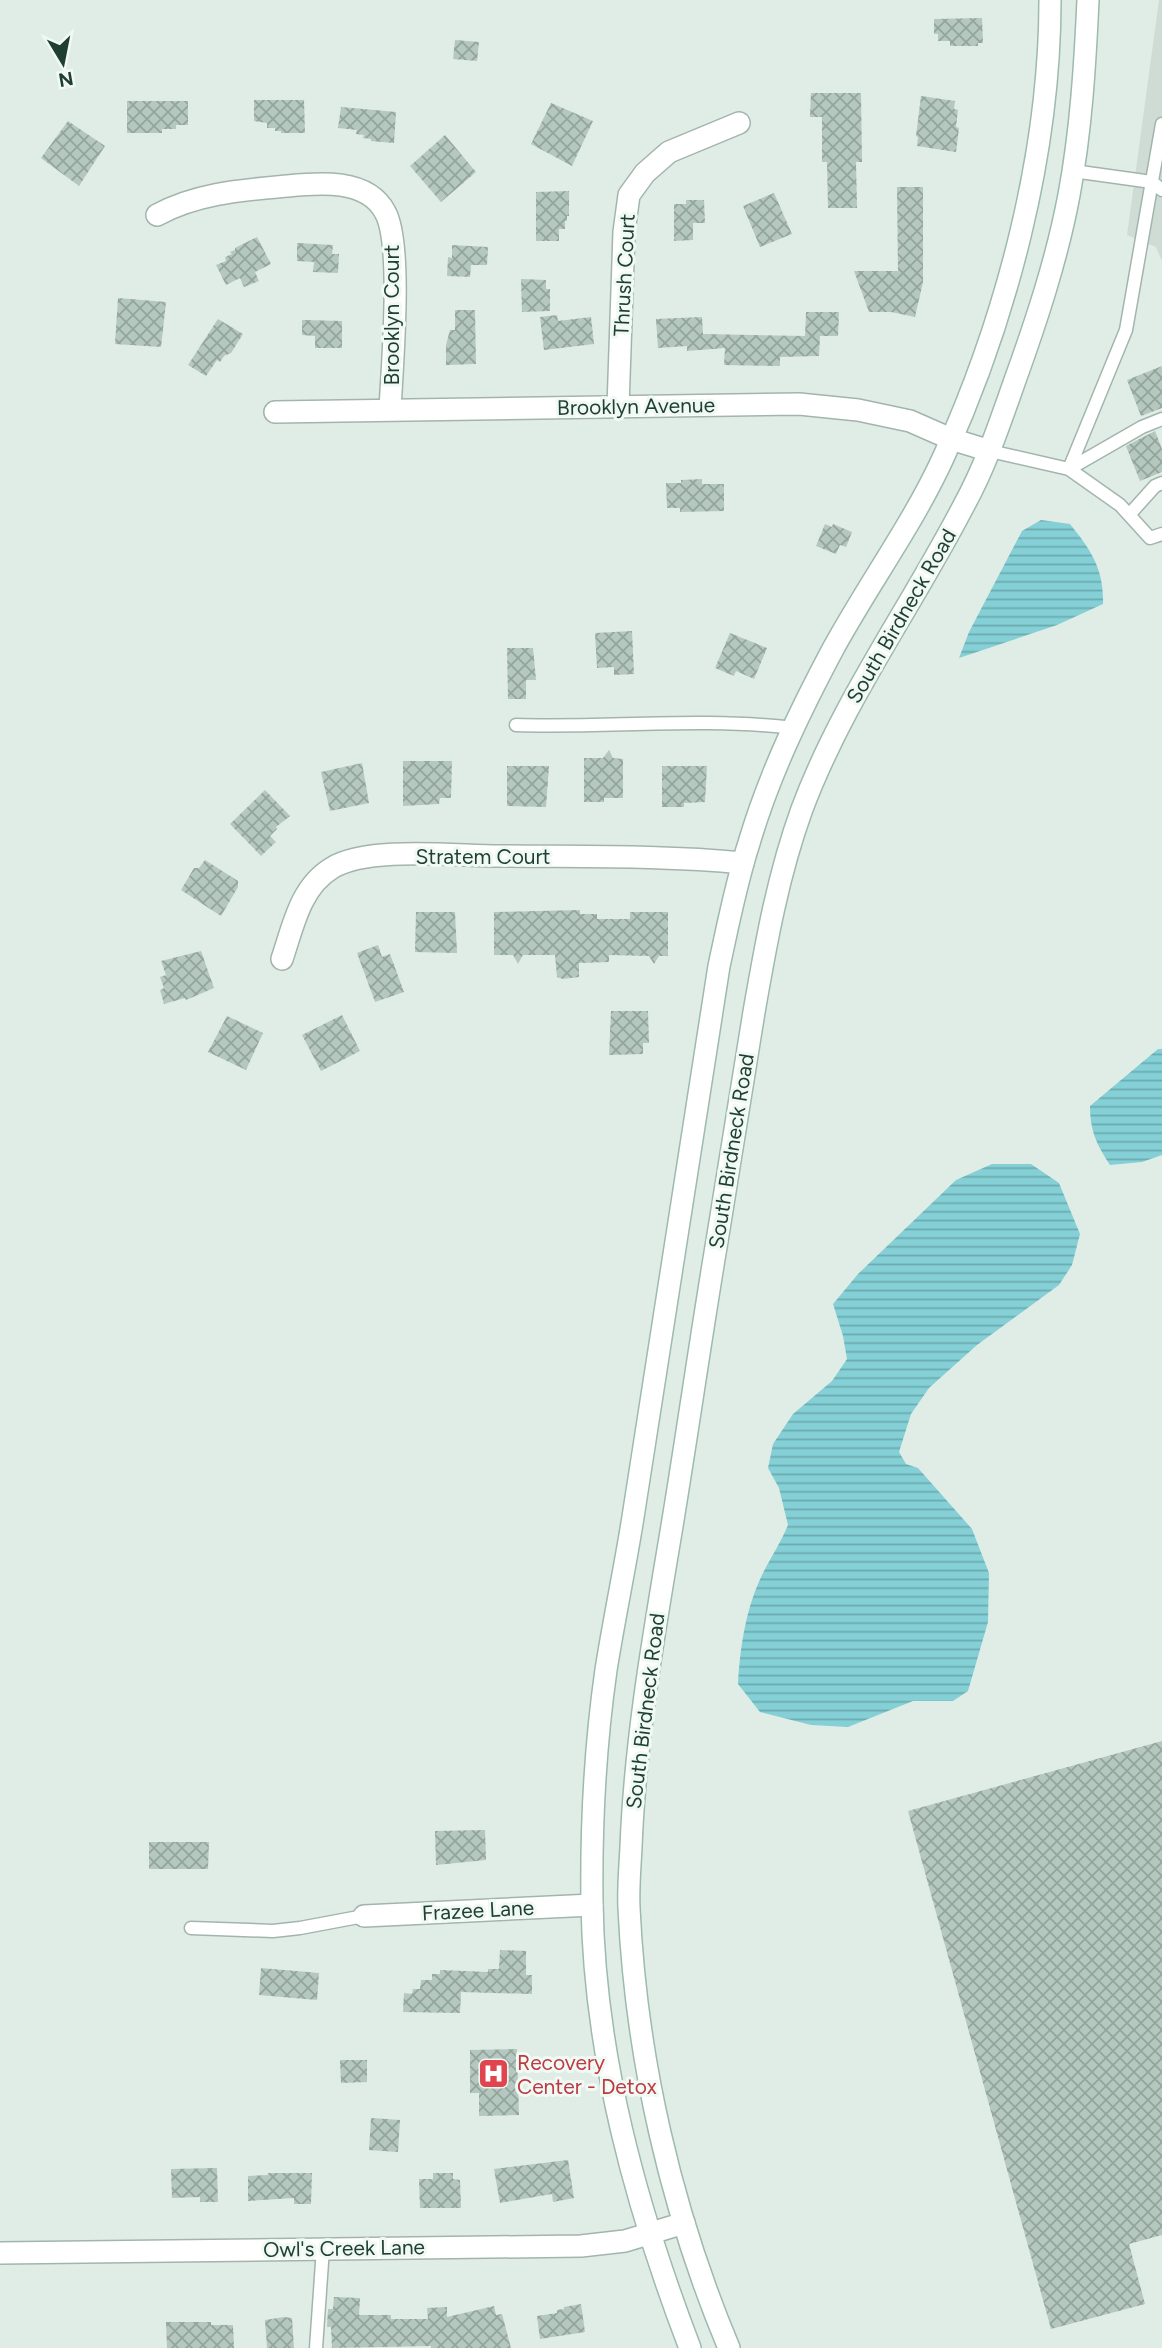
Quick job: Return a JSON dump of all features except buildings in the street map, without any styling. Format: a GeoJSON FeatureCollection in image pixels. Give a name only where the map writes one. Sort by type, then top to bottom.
{"type":"FeatureCollection","features":[{"type":"Feature","properties":{"kind":"main road","name":"South Birdneck Road"},"geometry":{"type":"LineString","coordinates":[[690,2348],[649,2234],[629,2162],[609,2071],[597,1977],[592,1905],[595,1777],[606,1671],[719,966],[743,863],[793,728],[834,648],[906,530],[968,401],[1011,272],[1026,205],[1040,130],[1050,0]]}},
{"type":"Feature","properties":{"kind":"main road","name":"South Birdneck Road"},"geometry":{"type":"LineString","coordinates":[[729,2348],[711,2304],[684,2222],[664,2147],[638,2009],[629,1903],[634,1776],[649,1653],[766,940],[783,866],[802,808],[827,748],[852,698],[935,560],[990,451],[1061,233],[1073,171],[1083,93],[1088,0]]}},
{"type":"Feature","properties":{"kind":"main road","name":"Thrush Court"},"geometry":{"type":"LineString","coordinates":[[618,407],[624,232],[629,195],[645,173],[669,152],[739,123]]}},
{"type":"Feature","properties":{"kind":"main road","name":"Brooklyn Court"},"geometry":{"type":"LineString","coordinates":[[157,215],[174,205],[249,189],[326,183],[350,186],[369,195],[385,211],[392,234],[394,262],[390,409]]}},
{"type":"Feature","properties":{"kind":"main road","name":"Brooklyn Avenue"},"geometry":{"type":"LineString","coordinates":[[275,412],[799,404],[858,410],[910,421],[951,439],[990,451]]}},
{"type":"Feature","properties":{"kind":"main road","name":"Stratem Court"},"geometry":{"type":"LineString","coordinates":[[282,959],[299,906],[312,886],[329,870],[349,859],[414,855],[647,857],[743,863]]}},
{"type":"Feature","properties":{"kind":"main road","name":"Frazee Lane"},"geometry":{"type":"LineString","coordinates":[[364,1916],[592,1905]]}},
{"type":"Feature","properties":{"kind":"main road","name":"Owl's Creek Lane"},"geometry":{"type":"LineString","coordinates":[[0,2253],[581,2246],[625,2241],[684,2222]]}},
{"type":"Feature","properties":{"kind":"lane"},"geometry":{"type":"LineString","coordinates":[[1069,469],[1126,330],[1157,186],[1162,124]]}},
{"type":"Feature","properties":{"kind":"lane"},"geometry":{"type":"LineString","coordinates":[[1073,171],[1157,186]]}},
{"type":"Feature","properties":{"kind":"lane"},"geometry":{"type":"LineString","coordinates":[[1069,469],[1142,427],[1162,419]]}},
{"type":"Feature","properties":{"kind":"lane"},"geometry":{"type":"LineString","coordinates":[[990,451],[1069,469],[1120,505],[1150,538],[1162,534]]}},
{"type":"Feature","properties":{"kind":"lane"},"geometry":{"type":"LineString","coordinates":[[1129,515],[1155,486],[1162,483]]}},
{"type":"Feature","properties":{"kind":"lane"},"geometry":{"type":"LineString","coordinates":[[516,725],[561,727],[738,722],[793,728]]}},
{"type":"Feature","properties":{"kind":"lane"},"geometry":{"type":"LineString","coordinates":[[191,1928],[273,1931],[364,1916]]}},
{"type":"Feature","properties":{"kind":"lane"},"geometry":{"type":"LineString","coordinates":[[316,2348],[323,2248]]}},
{"type":"Feature","properties":{"kind":"shaded area"},"geometry":{"type":"Polygon","coordinates":[[[1159,0],[1162,0],[1162,261],[1156,247],[1127,235],[1159,0]]]}},
{"type":"Feature","properties":{"kind":"water"},"geometry":{"type":"Polygon","coordinates":[[[1041,520],[1070,524],[1077,533],[1099,570],[1103,604],[1057,625],[959,658],[969,632],[1022,531],[1041,520]]]}},
{"type":"Feature","properties":{"kind":"water"},"geometry":{"type":"Polygon","coordinates":[[[1158,1049],[1162,1049],[1162,1155],[1142,1162],[1110,1165],[1095,1137],[1090,1106],[1158,1049]]]}},
{"type":"Feature","properties":{"kind":"water"},"geometry":{"type":"Polygon","coordinates":[[[992,1164],[1031,1164],[1059,1183],[1080,1234],[1072,1265],[1059,1285],[977,1345],[929,1388],[911,1414],[899,1452],[906,1464],[918,1468],[972,1529],[989,1573],[988,1622],[968,1691],[953,1701],[913,1701],[848,1727],[811,1725],[760,1712],[738,1684],[742,1642],[752,1599],[788,1525],[779,1488],[768,1468],[773,1444],[793,1414],[832,1381],[847,1359],[833,1304],[858,1274],[956,1180],[992,1164]]]}},
{"type":"Feature","properties":{"kind":"place","name":"Recovery Center - Detox"},"geometry":{"type":"Point","coordinates":[494,2074]}}]}
